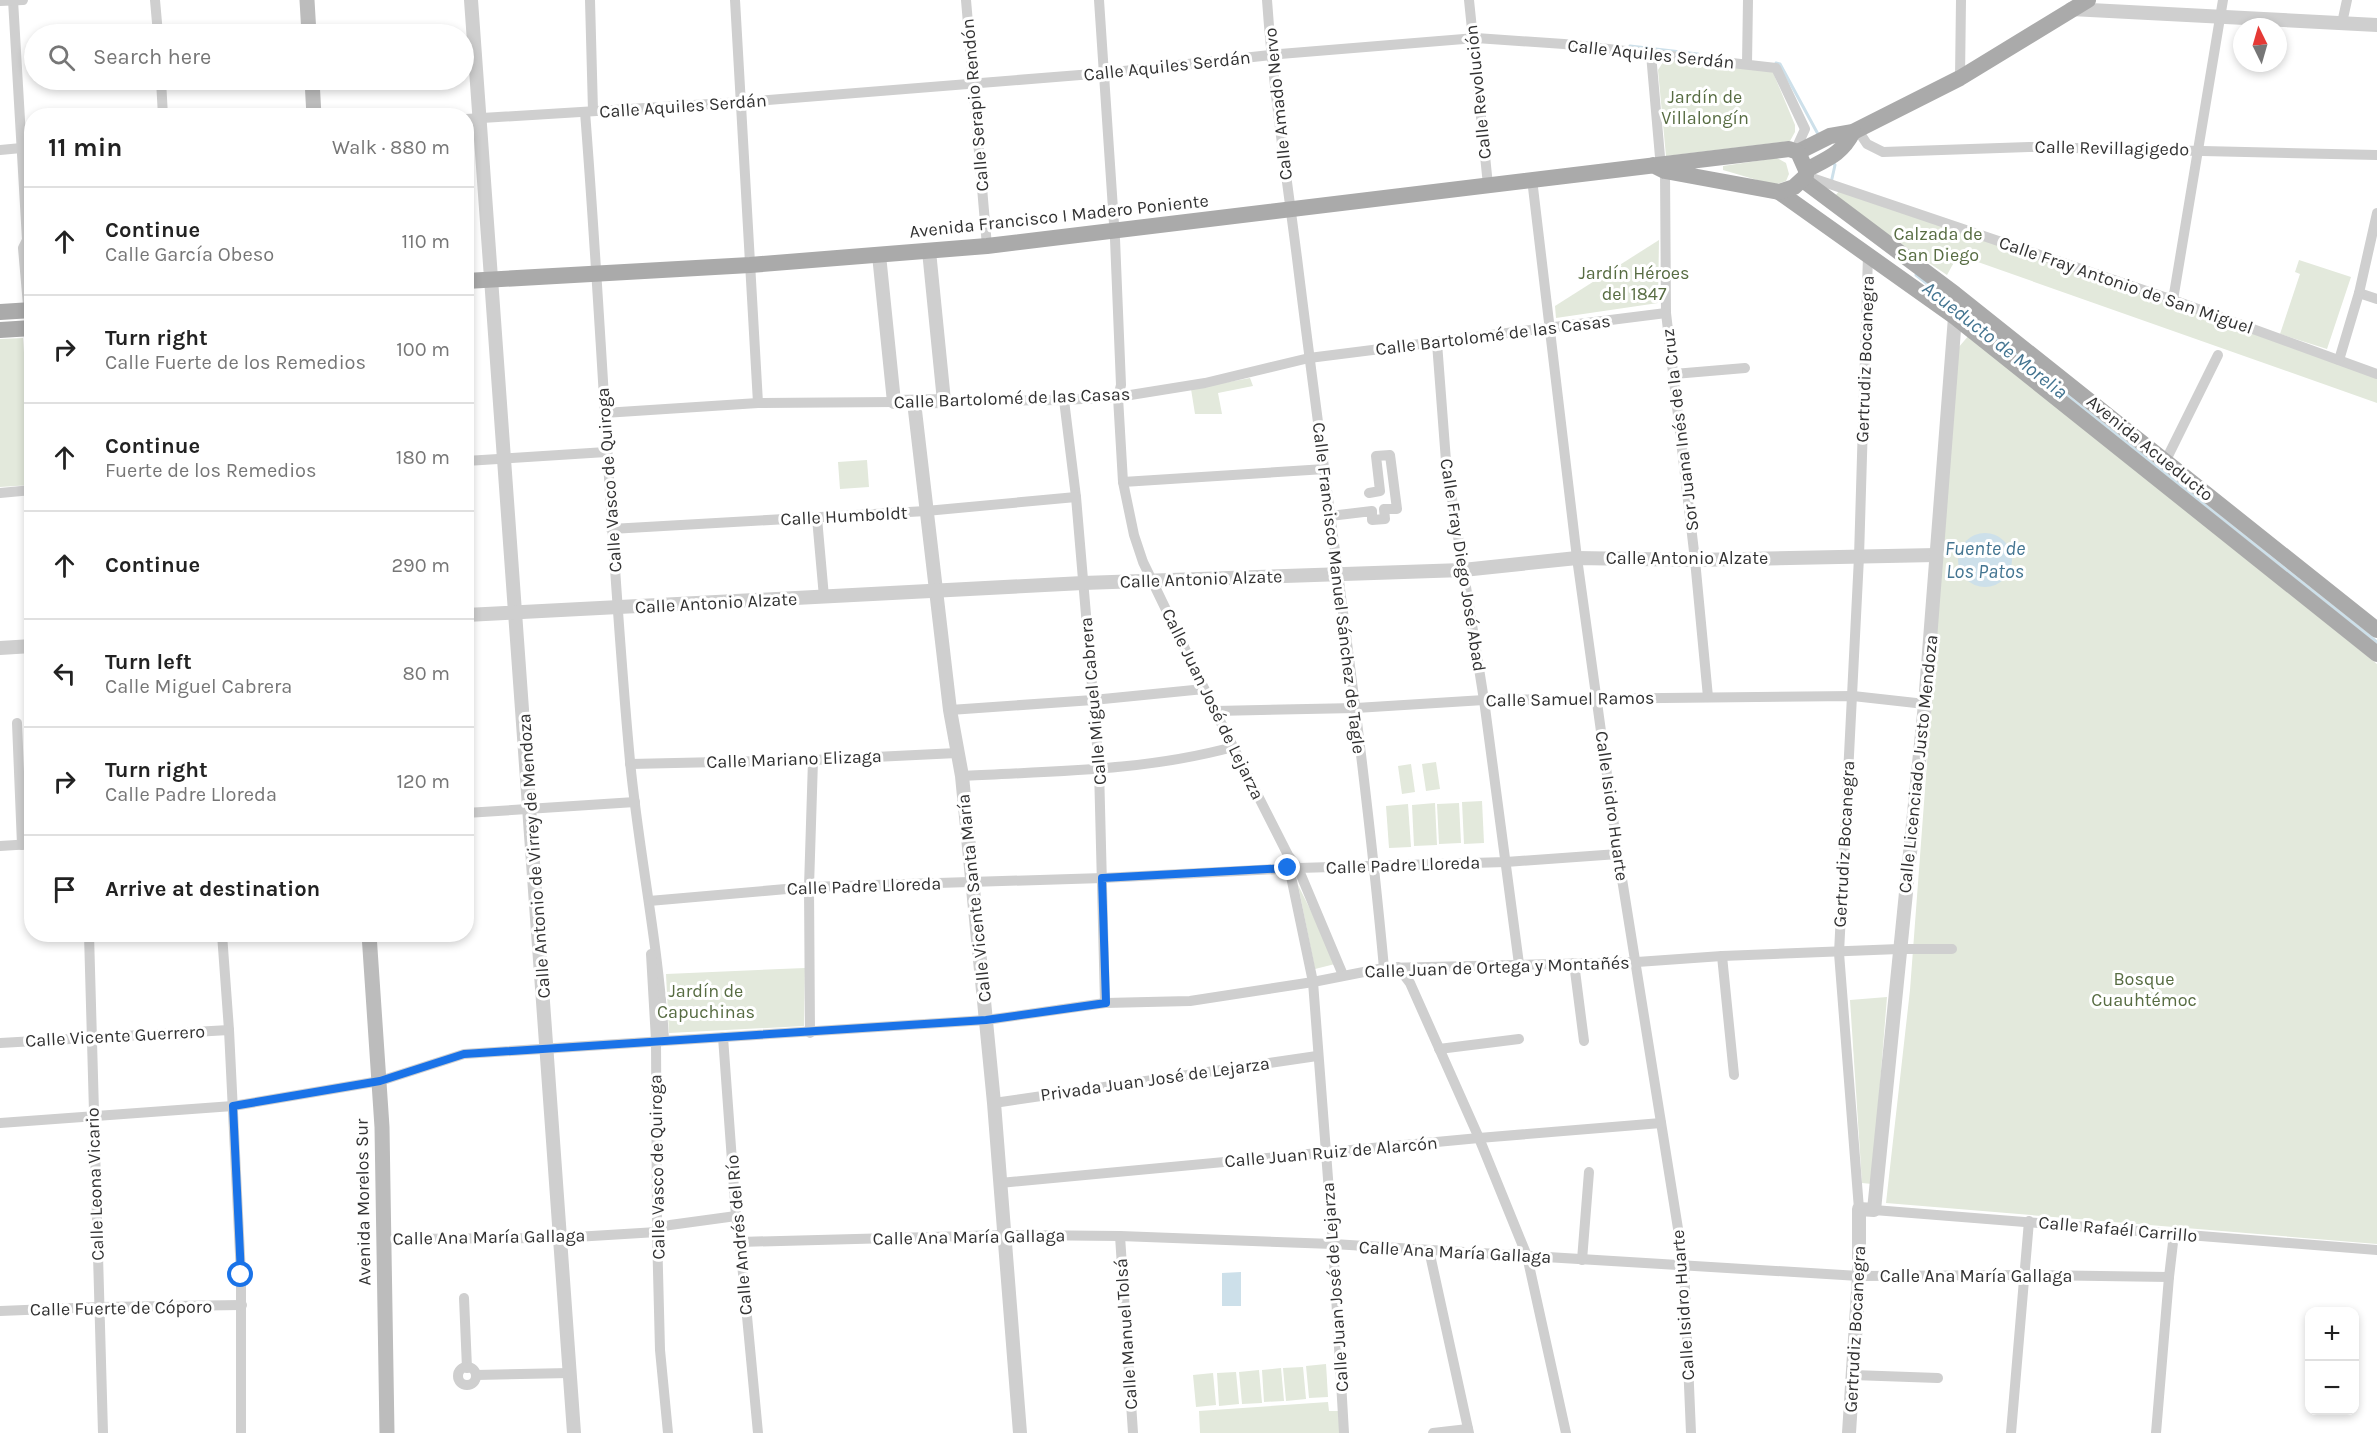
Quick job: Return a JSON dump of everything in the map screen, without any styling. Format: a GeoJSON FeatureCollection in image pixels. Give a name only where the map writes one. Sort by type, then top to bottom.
{"type":"FeatureCollection","features":[{"type":"Feature","properties":{"kind":"main road"},"geometry":{"type":"LineString","coordinates":[[307,0],[308,24]]}},
{"type":"Feature","properties":{"kind":"main road"},"geometry":{"type":"LineString","coordinates":[[1805,175],[1796,152],[1830,136],[1855,130],[1960,78],[2088,0]]}},
{"type":"Feature","properties":{"kind":"main road"},"geometry":{"type":"LineString","coordinates":[[313,90],[314,108]]}},
{"type":"Feature","properties":{"kind":"main road"},"geometry":{"type":"LineString","coordinates":[[1660,166],[1779,192],[1839,152],[1855,130]]}},
{"type":"Feature","properties":{"kind":"main road","name":"Avenida Francisco I Madero Poniente"},"geometry":{"type":"LineString","coordinates":[[474,280],[750,264],[987,246],[1788,149],[1796,152]]}},
{"type":"Feature","properties":{"kind":"main road","name":"Avenida Acueducto"},"geometry":{"type":"LineString","coordinates":[[1805,175],[2377,630]]}},
{"type":"Feature","properties":{"kind":"main road","name":"Avenida Acueducto"},"geometry":{"type":"LineString","coordinates":[[1779,192],[1955,317],[2377,654]]}},
{"type":"Feature","properties":{"kind":"main road"},"geometry":{"type":"LineString","coordinates":[[0,312],[24,310]]}},
{"type":"Feature","properties":{"kind":"main road"},"geometry":{"type":"LineString","coordinates":[[0,330],[24,328]]}},
{"type":"Feature","properties":{"kind":"main road","name":"Avenida Morelos Sur"},"geometry":{"type":"LineString","coordinates":[[370,942],[380,1081],[387,1433]]}},
{"type":"Feature","properties":{"kind":"street"},"geometry":{"type":"LineString","coordinates":[[13,0],[24,125]]}},
{"type":"Feature","properties":{"kind":"street"},"geometry":{"type":"LineString","coordinates":[[0,2],[23,0]]}},
{"type":"Feature","properties":{"kind":"street"},"geometry":{"type":"LineString","coordinates":[[155,0],[157,24]]}},
{"type":"Feature","properties":{"kind":"street","name":"Calle Antonio de Virrey de Mendoza"},"geometry":{"type":"LineString","coordinates":[[471,0],[471,24]]}},
{"type":"Feature","properties":{"kind":"street","name":"Calle Vasco de Quiroga"},"geometry":{"type":"LineString","coordinates":[[590,0],[589,112],[611,529],[630,764],[649,901],[660,1040],[657,1232],[660,1350],[668,1433]]}},
{"type":"Feature","properties":{"kind":"street"},"geometry":{"type":"LineString","coordinates":[[735,0],[758,403]]}},
{"type":"Feature","properties":{"kind":"street","name":"Calle Serapio Rendón"},"geometry":{"type":"LineString","coordinates":[[966,0],[987,246]]}},
{"type":"Feature","properties":{"kind":"street","name":"Calle Juan José de Lejarza"},"geometry":{"type":"LineString","coordinates":[[1099,0],[1114,230],[1121,385],[1118,397],[1124,482],[1134,535],[1152,581],[1288,855],[1343,975]]}},
{"type":"Feature","properties":{"kind":"street","name":"Calle Amado Nervo"},"geometry":{"type":"LineString","coordinates":[[1268,0],[1272,56],[1290,208]]}},
{"type":"Feature","properties":{"kind":"street","name":"Calle Revolución"},"geometry":{"type":"LineString","coordinates":[[1469,0],[1488,185]]}},
{"type":"Feature","properties":{"kind":"street"},"geometry":{"type":"LineString","coordinates":[[1747,64],[1748,0]]}},
{"type":"Feature","properties":{"kind":"street"},"geometry":{"type":"LineString","coordinates":[[1960,78],[1961,0]]}},
{"type":"Feature","properties":{"kind":"street"},"geometry":{"type":"LineString","coordinates":[[2173,300],[2223,0]]}},
{"type":"Feature","properties":{"kind":"street"},"geometry":{"type":"LineString","coordinates":[[2342,23],[2347,0]]}},
{"type":"Feature","properties":{"kind":"street"},"geometry":{"type":"LineString","coordinates":[[2071,9],[2377,25]]}},
{"type":"Feature","properties":{"kind":"street","name":"Calle Aquiles Serdán"},"geometry":{"type":"LineString","coordinates":[[474,119],[742,102],[1105,73],[1472,38],[1564,44],[1776,68],[1805,129],[1796,152]]}},
{"type":"Feature","properties":{"kind":"street","name":"Sor Juana Inés de la Cruz"},"geometry":{"type":"LineString","coordinates":[[1651,54],[1660,166],[1666,313],[1695,560],[1708,697]]}},
{"type":"Feature","properties":{"kind":"street"},"geometry":{"type":"LineString","coordinates":[[162,90],[163,108]]}},
{"type":"Feature","properties":{"kind":"street","name":"Calle Antonio de Virrey de Mendoza"},"geometry":{"type":"LineString","coordinates":[[473,90],[473,108]]}},
{"type":"Feature","properties":{"kind":"street","name":"Calle Antonio de Virrey de Mendoza"},"geometry":{"type":"LineString","coordinates":[[474,127],[492,279],[574,1433]]}},
{"type":"Feature","properties":{"kind":"street","name":"Calle Revillagigedo"},"geometry":{"type":"LineString","coordinates":[[1855,130],[1867,144],[1882,152],[2029,147],[2377,155]]}},
{"type":"Feature","properties":{"kind":"street"},"geometry":{"type":"LineString","coordinates":[[0,150],[24,148]]}},
{"type":"Feature","properties":{"kind":"street","name":"Calle Fray Antonio de San Miguel"},"geometry":{"type":"LineString","coordinates":[[1805,175],[2173,300],[2377,375]]}},
{"type":"Feature","properties":{"kind":"street","name":"Calle Isidro Huarte"},"geometry":{"type":"LineString","coordinates":[[1532,179],[1577,558],[1618,854],[1684,1266],[1690,1433]]}},
{"type":"Feature","properties":{"kind":"street","name":"Calle Francisco Manuel Sánchez de Tagle"},"geometry":{"type":"LineString","coordinates":[[1290,208],[1356,708],[1384,968]]}},
{"type":"Feature","properties":{"kind":"street"},"geometry":{"type":"LineString","coordinates":[[2339,360],[2359,293],[2377,213]]}},
{"type":"Feature","properties":{"kind":"street"},"geometry":{"type":"LineString","coordinates":[[929,251],[944,401]]}},
{"type":"Feature","properties":{"kind":"street"},"geometry":{"type":"LineString","coordinates":[[879,255],[894,402]]}},
{"type":"Feature","properties":{"kind":"street","name":"Gertrudiz Bocanegra"},"geometry":{"type":"LineString","coordinates":[[1849,1433],[1859,1276],[1859,1209],[1839,953],[1859,557],[1868,255]]}},
{"type":"Feature","properties":{"kind":"street"},"geometry":{"type":"LineString","coordinates":[[2359,293],[2377,299]]}},
{"type":"Feature","properties":{"kind":"street","name":"Calle Bartolomé de las Casas"},"geometry":{"type":"LineString","coordinates":[[604,413],[758,403],[1064,400],[1118,397],[1205,383],[1309,357],[1666,313]]}},
{"type":"Feature","properties":{"kind":"street","name":"Calle Licenciado Justo Mendoza"},"geometry":{"type":"LineString","coordinates":[[1874,1210],[1925,704],[1955,317]]}},
{"type":"Feature","properties":{"kind":"street","name":"Calle Fray Diego José Abad"},"geometry":{"type":"LineString","coordinates":[[1437,343],[1446,461],[1484,700],[1519,964]]}},
{"type":"Feature","properties":{"kind":"street"},"geometry":{"type":"LineString","coordinates":[[2165,462],[2218,355]]}},
{"type":"Feature","properties":{"kind":"street"},"geometry":{"type":"LineString","coordinates":[[1674,374],[1745,369]]}},
{"type":"Feature","properties":{"kind":"street","name":"Calle Miguel Cabrera"},"geometry":{"type":"LineString","coordinates":[[1064,400],[1076,497],[1099,768],[1106,1003]]}},
{"type":"Feature","properties":{"kind":"street","name":"Calle Vicente Santa María"},"geometry":{"type":"LineString","coordinates":[[914,402],[950,710],[962,776],[994,1103],[1020,1433]]}},
{"type":"Feature","properties":{"kind":"street"},"geometry":{"type":"LineString","coordinates":[[474,461],[606,452]]}},
{"type":"Feature","properties":{"kind":"street"},"geometry":{"type":"LineString","coordinates":[[1330,516],[1372,511],[1372,520],[1386,519],[1384,509],[1397,509],[1390,455],[1376,456],[1380,491],[1369,493]]}},
{"type":"Feature","properties":{"kind":"street"},"geometry":{"type":"LineString","coordinates":[[1124,482],[1325,469]]}},
{"type":"Feature","properties":{"kind":"street"},"geometry":{"type":"LineString","coordinates":[[0,493],[24,491]]}},
{"type":"Feature","properties":{"kind":"street","name":"Calle Humboldt"},"geometry":{"type":"LineString","coordinates":[[611,529],[926,511],[1076,497]]}},
{"type":"Feature","properties":{"kind":"street"},"geometry":{"type":"LineString","coordinates":[[817,518],[824,597]]}},
{"type":"Feature","properties":{"kind":"street","name":"Calle Antonio Alzate"},"geometry":{"type":"LineString","coordinates":[[474,615],[1083,582],[1463,570],[1577,558],[1695,560],[1936,555]]}},
{"type":"Feature","properties":{"kind":"street"},"geometry":{"type":"LineString","coordinates":[[0,648],[24,646]]}},
{"type":"Feature","properties":{"kind":"street"},"geometry":{"type":"LineString","coordinates":[[950,710],[1093,700],[1204,689]]}},
{"type":"Feature","properties":{"kind":"street","name":"Calle Samuel Ramos"},"geometry":{"type":"LineString","coordinates":[[1215,711],[1356,708],[1484,700],[1708,697],[1852,696],[1925,704]]}},
{"type":"Feature","properties":{"kind":"street"},"geometry":{"type":"LineString","coordinates":[[17,723],[24,808]]}},
{"type":"Feature","properties":{"kind":"street"},"geometry":{"type":"LineString","coordinates":[[962,776],[1099,768],[1196,757],[1233,747]]}},
{"type":"Feature","properties":{"kind":"street","name":"Calle Mariano Elizaga"},"geometry":{"type":"LineString","coordinates":[[630,764],[813,760],[957,753]]}},
{"type":"Feature","properties":{"kind":"street"},"geometry":{"type":"LineString","coordinates":[[810,1033],[809,887],[813,760]]}},
{"type":"Feature","properties":{"kind":"street"},"geometry":{"type":"LineString","coordinates":[[474,812],[635,802]]}},
{"type":"Feature","properties":{"kind":"street"},"geometry":{"type":"LineString","coordinates":[[0,846],[24,844]]}},
{"type":"Feature","properties":{"kind":"street","name":"Calle Padre Lloreda"},"geometry":{"type":"LineString","coordinates":[[649,901],[809,887],[1506,862],[1618,854]]}},
{"type":"Feature","properties":{"kind":"street","name":"Calle Juan José de Lejarza"},"geometry":{"type":"LineString","coordinates":[[1293,868],[1312,982],[1333,1245],[1344,1433]]}},
{"type":"Feature","properties":{"kind":"street","name":"Calle Leona Vicario"},"geometry":{"type":"LineString","coordinates":[[89,942],[92,1115],[103,1433]]}},
{"type":"Feature","properties":{"kind":"street"},"geometry":{"type":"LineString","coordinates":[[223,942],[242,1305],[241,1433]]}},
{"type":"Feature","properties":{"kind":"street","name":"Calle Juan de Ortega y Montañés"},"geometry":{"type":"LineString","coordinates":[[0,1123],[233,1106],[380,1081],[464,1054],[660,1040],[810,1033],[986,1020],[1106,1003],[1190,1001],[1384,968],[1637,962],[1722,956],[1952,949]]}},
{"type":"Feature","properties":{"kind":"street"},"geometry":{"type":"LineString","coordinates":[[1722,956],[1734,1075]]}},
{"type":"Feature","properties":{"kind":"street"},"geometry":{"type":"LineString","coordinates":[[1574,963],[1584,1041]]}},
{"type":"Feature","properties":{"kind":"street"},"geometry":{"type":"LineString","coordinates":[[1398,967],[1410,982],[1479,1138],[1527,1256],[1566,1433]]}},
{"type":"Feature","properties":{"kind":"street","name":"Calle Vicente Guerrero"},"geometry":{"type":"LineString","coordinates":[[0,1043],[229,1030]]}},
{"type":"Feature","properties":{"kind":"street","name":"Calle Andrés del Río"},"geometry":{"type":"LineString","coordinates":[[723,1037],[736,1216],[758,1433]]}},
{"type":"Feature","properties":{"kind":"street"},"geometry":{"type":"LineString","coordinates":[[1439,1048],[1519,1039]]}},
{"type":"Feature","properties":{"kind":"street","name":"Privada Juan José de Lejarza"},"geometry":{"type":"LineString","coordinates":[[994,1103],[1317,1056]]}},
{"type":"Feature","properties":{"kind":"street","name":"Calle Juan Ruiz de Alarcón"},"geometry":{"type":"LineString","coordinates":[[1000,1183],[1479,1138],[1661,1124]]}},
{"type":"Feature","properties":{"kind":"street"},"geometry":{"type":"LineString","coordinates":[[1582,1260],[1589,1172]]}},
{"type":"Feature","properties":{"kind":"street","name":"Calle Rafaél Carrillo"},"geometry":{"type":"LineString","coordinates":[[1859,1209],[2377,1250]]}},
{"type":"Feature","properties":{"kind":"street","name":"Calle Ana María Gallaga"},"geometry":{"type":"LineString","coordinates":[[383,1239],[559,1238],[657,1232],[662,1227],[670,1225],[736,1216]]}},
{"type":"Feature","properties":{"kind":"street"},"geometry":{"type":"LineString","coordinates":[[2011,1433],[2029,1221]]}},
{"type":"Feature","properties":{"kind":"street"},"geometry":{"type":"LineString","coordinates":[[2156,1433],[2174,1233]]}},
{"type":"Feature","properties":{"kind":"street","name":"Calle Ana María Gallaga"},"geometry":{"type":"LineString","coordinates":[[740,1242],[1005,1235],[1120,1236],[1429,1250],[1859,1276],[2169,1277]]}},
{"type":"Feature","properties":{"kind":"street","name":"Calle Manuel Tolsá"},"geometry":{"type":"LineString","coordinates":[[1120,1236],[1133,1433]]}},
{"type":"Feature","properties":{"kind":"street"},"geometry":{"type":"LineString","coordinates":[[1429,1250],[1469,1431],[1433,1433]]}},
{"type":"Feature","properties":{"kind":"street"},"geometry":{"type":"LineString","coordinates":[[464,1298],[467,1368]]}},
{"type":"Feature","properties":{"kind":"street","name":"Calle Fuerte de Cóporo"},"geometry":{"type":"LineString","coordinates":[[0,1311],[242,1305]]}},
{"type":"Feature","properties":{"kind":"street"},"geometry":{"type":"LineString","coordinates":[[467,1368],[475,1371],[476,1375],[475,1381],[466,1385],[461,1383],[459,1373],[467,1368]]}},
{"type":"Feature","properties":{"kind":"street"},"geometry":{"type":"LineString","coordinates":[[476,1375],[570,1372]]}},
{"type":"Feature","properties":{"kind":"street"},"geometry":{"type":"LineString","coordinates":[[1853,1375],[1938,1378]]}},
{"type":"Feature","properties":{"kind":"green space","name":"Jardín de Villalongín"},"geometry":{"type":"Polygon","coordinates":[[[1665,59],[1772,70],[1795,125],[1795,132],[1790,141],[1666,156],[1658,70],[1665,59]]]}},
{"type":"Feature","properties":{"kind":"green space"},"geometry":{"type":"Polygon","coordinates":[[[1777,158],[1786,163],[1789,174],[1786,181],[1774,185],[1723,170],[1723,166],[1777,158]]]}},
{"type":"Feature","properties":{"kind":"green space","name":"Calzada de San Diego"},"geometry":{"type":"Polygon","coordinates":[[[1839,191],[2377,372],[2377,403],[1958,255],[1947,275],[1837,201],[1835,196],[1839,191]]]}},
{"type":"Feature","properties":{"kind":"green space","name":"Jardín Héroes del 1847"},"geometry":{"type":"Polygon","coordinates":[[[1659,240],[1658,303],[1556,318],[1555,306],[1659,240]]]}},
{"type":"Feature","properties":{"kind":"green space"},"geometry":{"type":"Polygon","coordinates":[[[2299,260],[2351,277],[2327,349],[2280,334],[2300,274],[2295,272],[2299,260]]]}},
{"type":"Feature","properties":{"kind":"green space","name":"Bosque Cuauhtémoc"},"geometry":{"type":"Polygon","coordinates":[[[1970,334],[2377,664],[2377,1244],[1886,1203],[1910,990],[1958,348],[1970,334]]]}},
{"type":"Feature","properties":{"kind":"green space"},"geometry":{"type":"Polygon","coordinates":[[[23,338],[24,485],[0,487],[0,339],[23,338]]]}},
{"type":"Feature","properties":{"kind":"green space"},"geometry":{"type":"Polygon","coordinates":[[[1250,378],[1253,386],[1218,393],[1222,414],[1195,414],[1191,389],[1250,378]]]}},
{"type":"Feature","properties":{"kind":"green space"},"geometry":{"type":"Polygon","coordinates":[[[867,460],[869,487],[840,489],[838,462],[867,460]]]}},
{"type":"Feature","properties":{"kind":"green space"},"geometry":{"type":"Polygon","coordinates":[[[1436,762],[1440,789],[1426,791],[1422,764],[1436,762]]]}},
{"type":"Feature","properties":{"kind":"green space"},"geometry":{"type":"Polygon","coordinates":[[[1411,764],[1415,792],[1402,794],[1398,766],[1411,764]]]}},
{"type":"Feature","properties":{"kind":"green space"},"geometry":{"type":"Polygon","coordinates":[[[1482,801],[1484,843],[1464,844],[1462,802],[1482,801]]]}},
{"type":"Feature","properties":{"kind":"green space"},"geometry":{"type":"Polygon","coordinates":[[[1435,803],[1437,845],[1414,846],[1412,805],[1435,803]]]}},
{"type":"Feature","properties":{"kind":"green space"},"geometry":{"type":"Polygon","coordinates":[[[1459,803],[1461,843],[1439,844],[1437,804],[1459,803]]]}},
{"type":"Feature","properties":{"kind":"green space"},"geometry":{"type":"Polygon","coordinates":[[[1408,804],[1411,847],[1389,848],[1386,806],[1408,804]]]}},
{"type":"Feature","properties":{"kind":"green space"},"geometry":{"type":"Polygon","coordinates":[[[1298,885],[1336,961],[1335,964],[1315,969],[1298,885]]]}},
{"type":"Feature","properties":{"kind":"green space","name":"Jardín de Capuchinas"},"geometry":{"type":"Polygon","coordinates":[[[805,968],[804,1026],[669,1033],[666,974],[805,968]]]}},
{"type":"Feature","properties":{"kind":"green space"},"geometry":{"type":"Polygon","coordinates":[[[1887,997],[1872,1184],[1862,1183],[1850,1000],[1887,997]]]}},
{"type":"Feature","properties":{"kind":"green space"},"geometry":{"type":"Polygon","coordinates":[[[1326,1364],[1328,1397],[1309,1398],[1306,1366],[1326,1364]]]}},
{"type":"Feature","properties":{"kind":"green space"},"geometry":{"type":"Polygon","coordinates":[[[1303,1367],[1306,1399],[1286,1401],[1283,1368],[1303,1367]]]}},
{"type":"Feature","properties":{"kind":"green space"},"geometry":{"type":"Polygon","coordinates":[[[1281,1368],[1284,1401],[1264,1402],[1262,1370],[1281,1368]]]}},
{"type":"Feature","properties":{"kind":"green space"},"geometry":{"type":"Polygon","coordinates":[[[1259,1370],[1262,1403],[1242,1404],[1239,1372],[1259,1370]]]}},
{"type":"Feature","properties":{"kind":"green space"},"geometry":{"type":"Polygon","coordinates":[[[1236,1372],[1239,1404],[1219,1406],[1217,1373],[1236,1372]]]}},
{"type":"Feature","properties":{"kind":"green space"},"geometry":{"type":"Polygon","coordinates":[[[1213,1373],[1216,1405],[1196,1407],[1193,1375],[1213,1373]]]}},
{"type":"Feature","properties":{"kind":"green space"},"geometry":{"type":"Polygon","coordinates":[[[1328,1402],[1329,1411],[1338,1411],[1340,1433],[1200,1433],[1199,1411],[1328,1402]]]}},
{"type":"Feature","properties":{"kind":"water","name":"Fuente de Los Patos"},"geometry":{"type":"Polygon","coordinates":[[[1985,533],[1995,535],[2004,541],[2010,550],[2012,560],[2010,570],[2004,579],[1995,585],[1985,587],[1975,585],[1966,579],[1960,570],[1958,560],[1960,550],[1966,541],[1975,535],[1985,533]]]}},
{"type":"Feature","properties":{"kind":"water"},"geometry":{"type":"Polygon","coordinates":[[[1241,1272],[1241,1306],[1222,1306],[1222,1273],[1241,1272]]]}},
{"type":"Feature","properties":{"kind":"waterway","name":"Acueducto de Morelia"},"geometry":{"type":"LineString","coordinates":[[1630,46],[1698,54]]}},
{"type":"Feature","properties":{"kind":"waterway","name":"Acueducto de Morelia"},"geometry":{"type":"LineString","coordinates":[[1776,63],[1780,64],[1819,136]]}},
{"type":"Feature","properties":{"kind":"waterway","name":"Acueducto de Morelia"},"geometry":{"type":"LineString","coordinates":[[1831,183],[1835,165],[1832,161]]}},
{"type":"Feature","properties":{"kind":"waterway","name":"Acueducto de Morelia"},"geometry":{"type":"LineString","coordinates":[[1916,275],[2377,642]]}},
{"type":"Feature","properties":{"kind":"route"},"geometry":{"type":"LineString","coordinates":[[241,1275],[233,1106],[380,1081],[464,1054],[986,1020],[1106,1003],[1102,878],[1288,868]]}}]}
